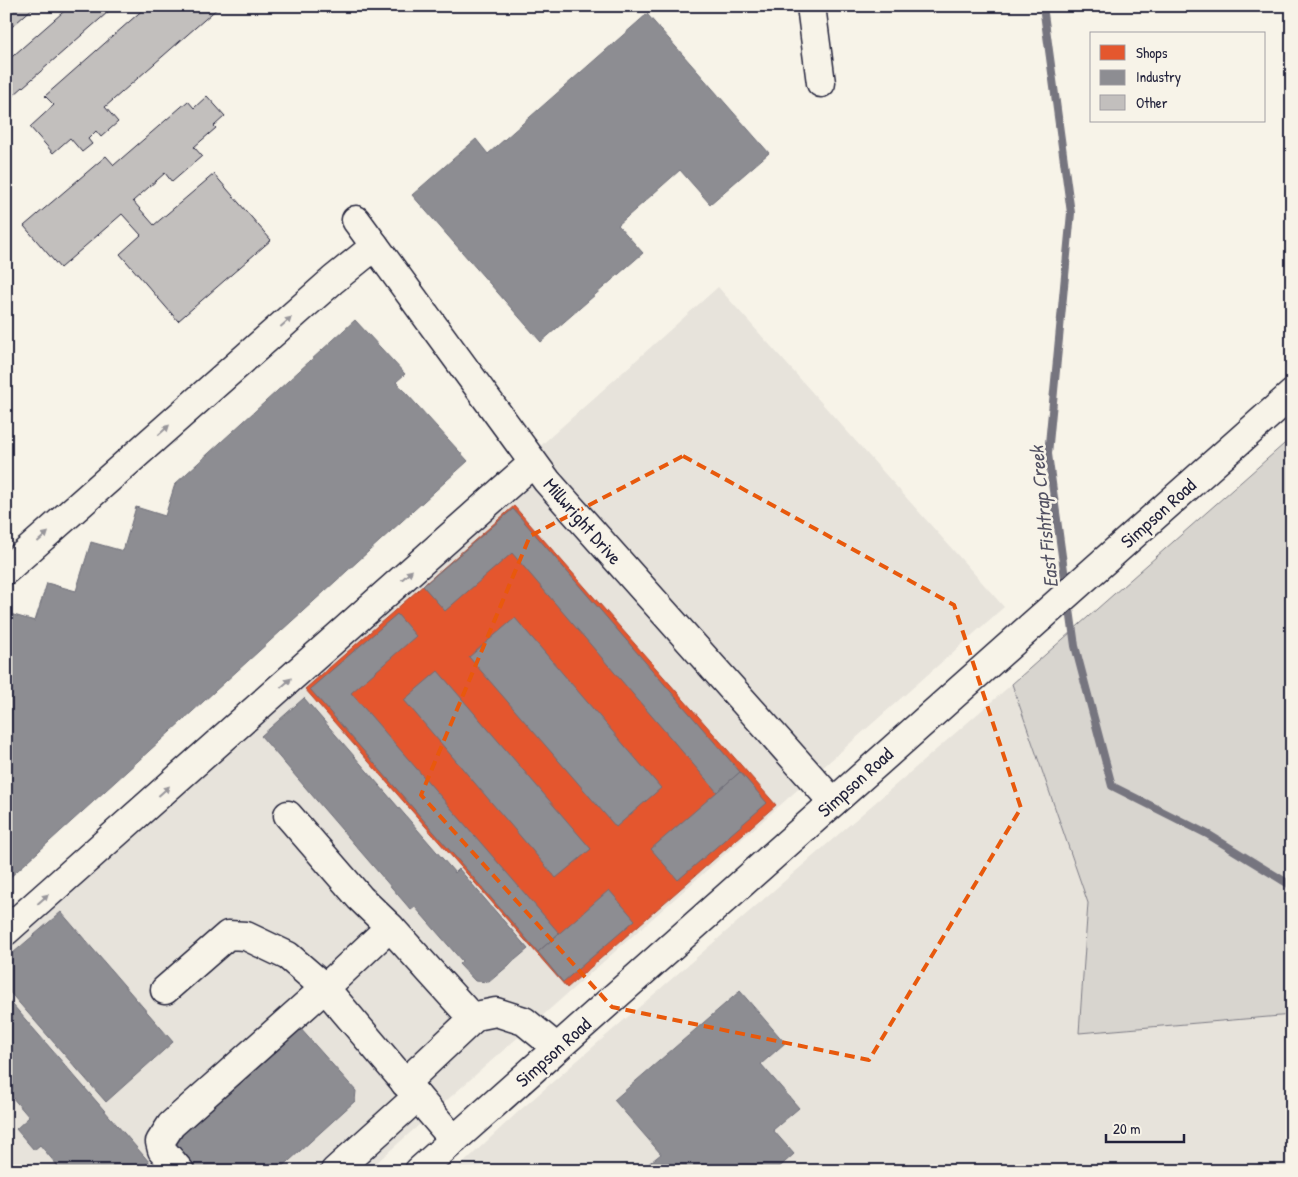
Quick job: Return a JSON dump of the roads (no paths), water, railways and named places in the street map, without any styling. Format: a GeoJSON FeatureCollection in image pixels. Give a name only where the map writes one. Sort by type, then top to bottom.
{"type":"FeatureCollection","features":[{"type":"Feature","properties":{"kind":"main road"},"geometry":{"type":"LineString","coordinates":[[811,6],[822,82]]}},
{"type":"Feature","properties":{"kind":"main road","name":"Millwright Drive"},"geometry":{"type":"LineString","coordinates":[[356,220],[533,463],[560,496],[833,802]]}},
{"type":"Feature","properties":{"kind":"main road"},"geometry":{"type":"LineString","coordinates":[[6,570],[333,280],[375,246]]}},
{"type":"Feature","properties":{"kind":"main road","name":"Simpson Road"},"geometry":{"type":"LineString","coordinates":[[419,1171],[1292,394]]}},
{"type":"Feature","properties":{"kind":"main road"},"geometry":{"type":"LineString","coordinates":[[6,931],[533,463]]}},
{"type":"Feature","properties":{"kind":"main road"},"geometry":{"type":"LineString","coordinates":[[288,815],[360,898],[390,927],[473,1019]]}},
{"type":"Feature","properties":{"kind":"main road"},"geometry":{"type":"LineString","coordinates":[[180,1171],[162,1150],[160,1142],[171,1125],[325,988],[390,927]]}},
{"type":"Feature","properties":{"kind":"main road"},"geometry":{"type":"LineString","coordinates":[[165,990],[228,935],[246,936],[288,956],[325,988],[454,1140]]}},
{"type":"Feature","properties":{"kind":"main road"},"geometry":{"type":"LineString","coordinates":[[335,1171],[411,1090],[476,1016],[496,1012],[524,1021],[557,1048]]}},
{"type":"Feature","properties":{"kind":"waterway","name":"East Fishtrap Creek"},"geometry":{"type":"LineString","coordinates":[[1043,6],[1071,213],[1048,454],[1066,585]]}},
{"type":"Feature","properties":{"kind":"waterway","name":"East Fishtrap Creek"},"geometry":{"type":"LineString","coordinates":[[1069,602],[1075,646],[1112,786],[1209,835],[1292,886]]}}]}
